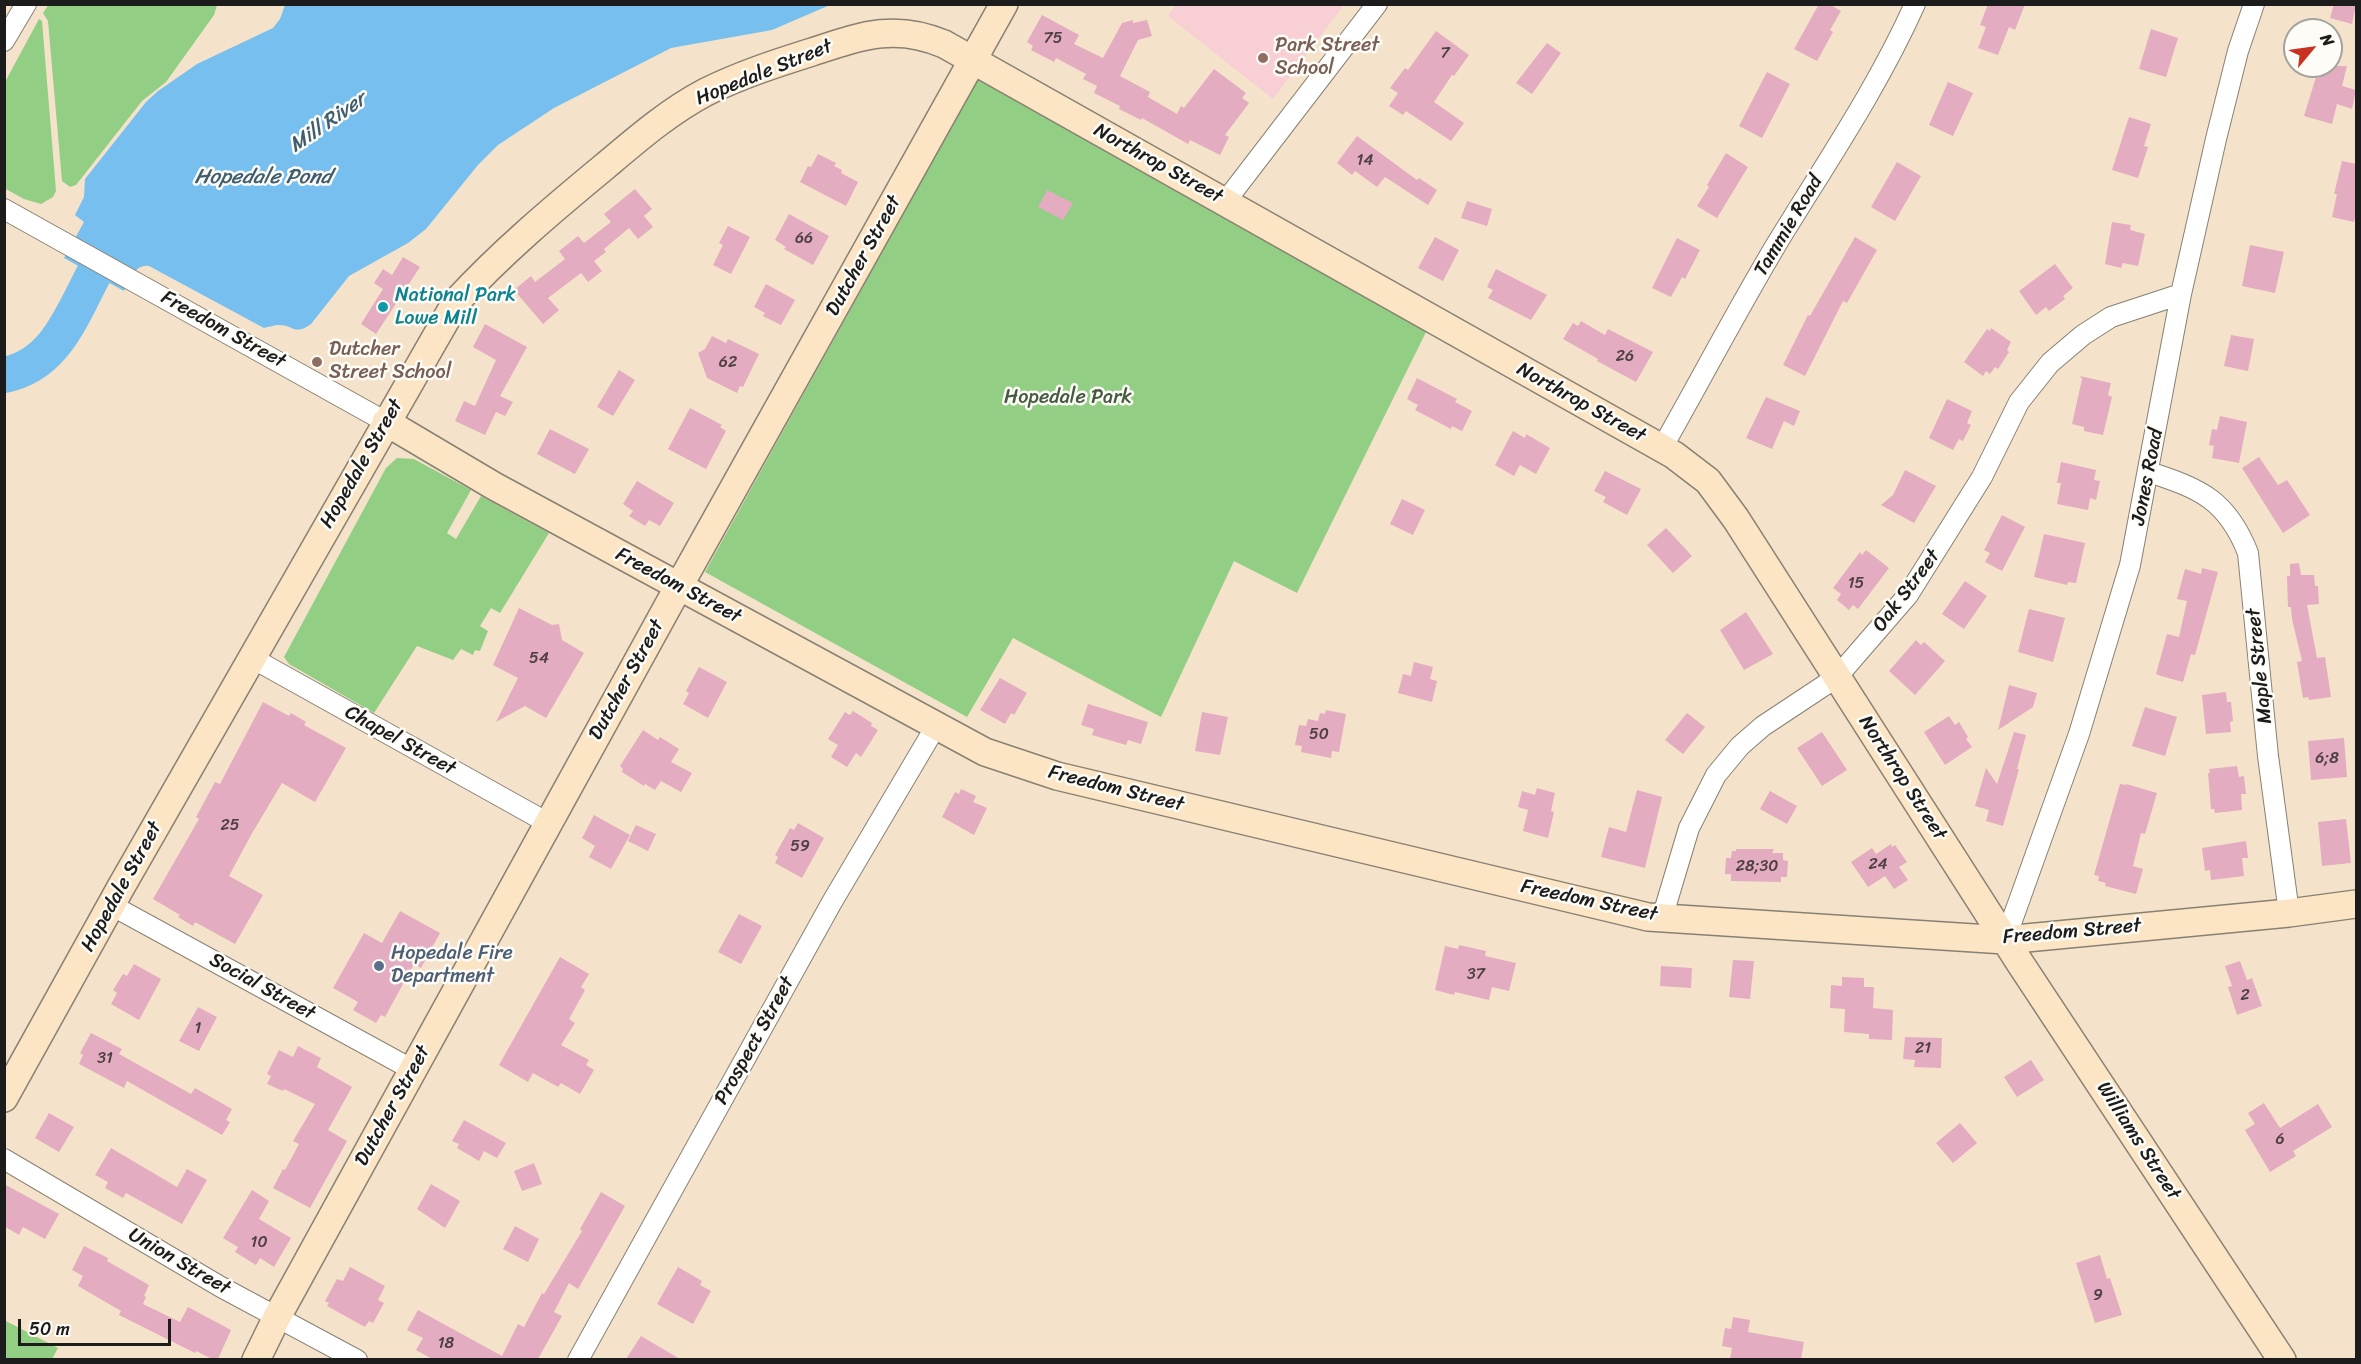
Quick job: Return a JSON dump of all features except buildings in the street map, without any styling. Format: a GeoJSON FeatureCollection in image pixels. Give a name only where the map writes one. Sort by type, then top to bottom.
{"type":"FeatureCollection","features":[{"type":"Feature","properties":{"kind":"street"},"geometry":{"type":"LineString","coordinates":[[4,41],[26,4]]}},
{"type":"Feature","properties":{"kind":"street","name":"Dutcher Street"},"geometry":{"type":"LineString","coordinates":[[256,1359],[548,823],[1004,4]]}},
{"type":"Feature","properties":{"kind":"street"},"geometry":{"type":"LineString","coordinates":[[1225,202],[1377,4]]}},
{"type":"Feature","properties":{"kind":"street","name":"Tammie Road"},"geometry":{"type":"LineString","coordinates":[[1662,448],[1775,247],[1890,54],[1915,4]]}},
{"type":"Feature","properties":{"kind":"street","name":"Jones Road"},"geometry":{"type":"LineString","coordinates":[[2006,940],[2079,734],[2130,565],[2181,294],[2238,51],[2254,4]]}},
{"type":"Feature","properties":{"kind":"street","name":"Hopedale Street"},"geometry":{"type":"LineString","coordinates":[[4,1098],[111,904],[386,422],[456,302],[483,272],[549,212],[650,129],[679,108],[707,92],[749,74],[844,41],[884,32],[925,36],[974,61]]}},
{"type":"Feature","properties":{"kind":"street","name":"Northrop Street"},"geometry":{"type":"LineString","coordinates":[[974,61],[1662,448],[1694,469],[1722,498],[2006,940]]}},
{"type":"Feature","properties":{"kind":"street","name":"Freedom Street"},"geometry":{"type":"LineString","coordinates":[[4,209],[386,422],[494,486],[936,726],[995,757],[1057,776],[1648,917],[2006,940],[2289,913],[2356,904]]}},
{"type":"Feature","properties":{"kind":"street","name":"Oak Street"},"geometry":{"type":"LineString","coordinates":[[1662,918],[1689,828],[1716,775],[1740,746],[1763,726],[1837,676],[1908,595],[1982,477],[2019,402],[2050,363],[2083,335],[2111,317],[2181,294]]}},
{"type":"Feature","properties":{"kind":"street","name":"Maple Street"},"geometry":{"type":"LineString","coordinates":[[2149,472],[2207,496],[2223,509],[2239,529],[2248,553],[2268,756],[2289,913]]}},
{"type":"Feature","properties":{"kind":"street","name":"Chapel Street"},"geometry":{"type":"LineString","coordinates":[[252,658],[548,823]]}},
{"type":"Feature","properties":{"kind":"street","name":"Prospect Street"},"geometry":{"type":"LineString","coordinates":[[578,1359],[832,902],[936,726]]}},
{"type":"Feature","properties":{"kind":"street","name":"Social Street"},"geometry":{"type":"LineString","coordinates":[[111,904],[413,1070]]}},
{"type":"Feature","properties":{"kind":"street","name":"Williams Street"},"geometry":{"type":"LineString","coordinates":[[2006,940],[2276,1350]]}},
{"type":"Feature","properties":{"kind":"street","name":"Union Street"},"geometry":{"type":"LineString","coordinates":[[4,1160],[222,1287],[357,1359]]}},
{"type":"Feature","properties":{"kind":"shaded area","name":"Park Street School"},"geometry":{"type":"Polygon","coordinates":[[[1175,5],[1344,5],[1273,99],[1168,16],[1175,5]]]}},
{"type":"Feature","properties":{"kind":"green space"},"geometry":{"type":"Polygon","coordinates":[[[49,4],[217,5],[214,15],[166,82],[142,101],[76,185],[70,187],[62,181],[48,21],[43,13],[49,4]]]}},
{"type":"Feature","properties":{"kind":"green space"},"geometry":{"type":"Polygon","coordinates":[[[39,19],[42,21],[56,191],[53,197],[41,204],[24,199],[4,188],[5,82],[39,19]]]}},
{"type":"Feature","properties":{"kind":"green space","name":"Hopedale Park"},"geometry":{"type":"Polygon","coordinates":[[[978,79],[1428,328],[1297,593],[1234,561],[1161,717],[1013,638],[967,717],[705,572],[978,79]]]}},
{"type":"Feature","properties":{"kind":"green space"},"geometry":{"type":"Polygon","coordinates":[[[397,458],[414,459],[471,490],[447,533],[456,539],[481,496],[549,533],[500,613],[491,608],[480,626],[488,631],[480,651],[475,650],[473,655],[461,649],[453,660],[417,646],[374,713],[289,664],[284,657],[386,468],[397,458]]]}},
{"type":"Feature","properties":{"kind":"green space"},"geometry":{"type":"Polygon","coordinates":[[[4,1320],[58,1348],[52,1359],[5,1359],[4,1320]]]}},
{"type":"Feature","properties":{"kind":"water","name":"Hopedale Pond"},"geometry":{"type":"Polygon","coordinates":[[[285,5],[830,5],[772,30],[671,48],[554,108],[498,145],[478,165],[426,229],[408,243],[349,276],[311,324],[301,329],[297,330],[284,325],[264,328],[149,266],[136,270],[124,291],[64,258],[84,222],[75,215],[84,197],[85,179],[146,102],[197,64],[273,28],[280,19],[285,5]]]}},
{"type":"Feature","properties":{"kind":"waterway","name":"Mill River"},"geometry":{"type":"LineString","coordinates":[[4,375],[27,367],[46,353],[73,315],[107,251],[122,233]]}},
{"type":"Feature","properties":{"kind":"place","name":"Park Street School"},"geometry":{"type":"Point","coordinates":[1263,58]}},
{"type":"Feature","properties":{"kind":"place","name":"National Park Lowe Mill"},"geometry":{"type":"Point","coordinates":[383,307]}},
{"type":"Feature","properties":{"kind":"place","name":"Dutcher Street School"},"geometry":{"type":"Point","coordinates":[317,362]}},
{"type":"Feature","properties":{"kind":"place","name":"Hopedale Fire Department"},"geometry":{"type":"Point","coordinates":[379,966]}}]}
